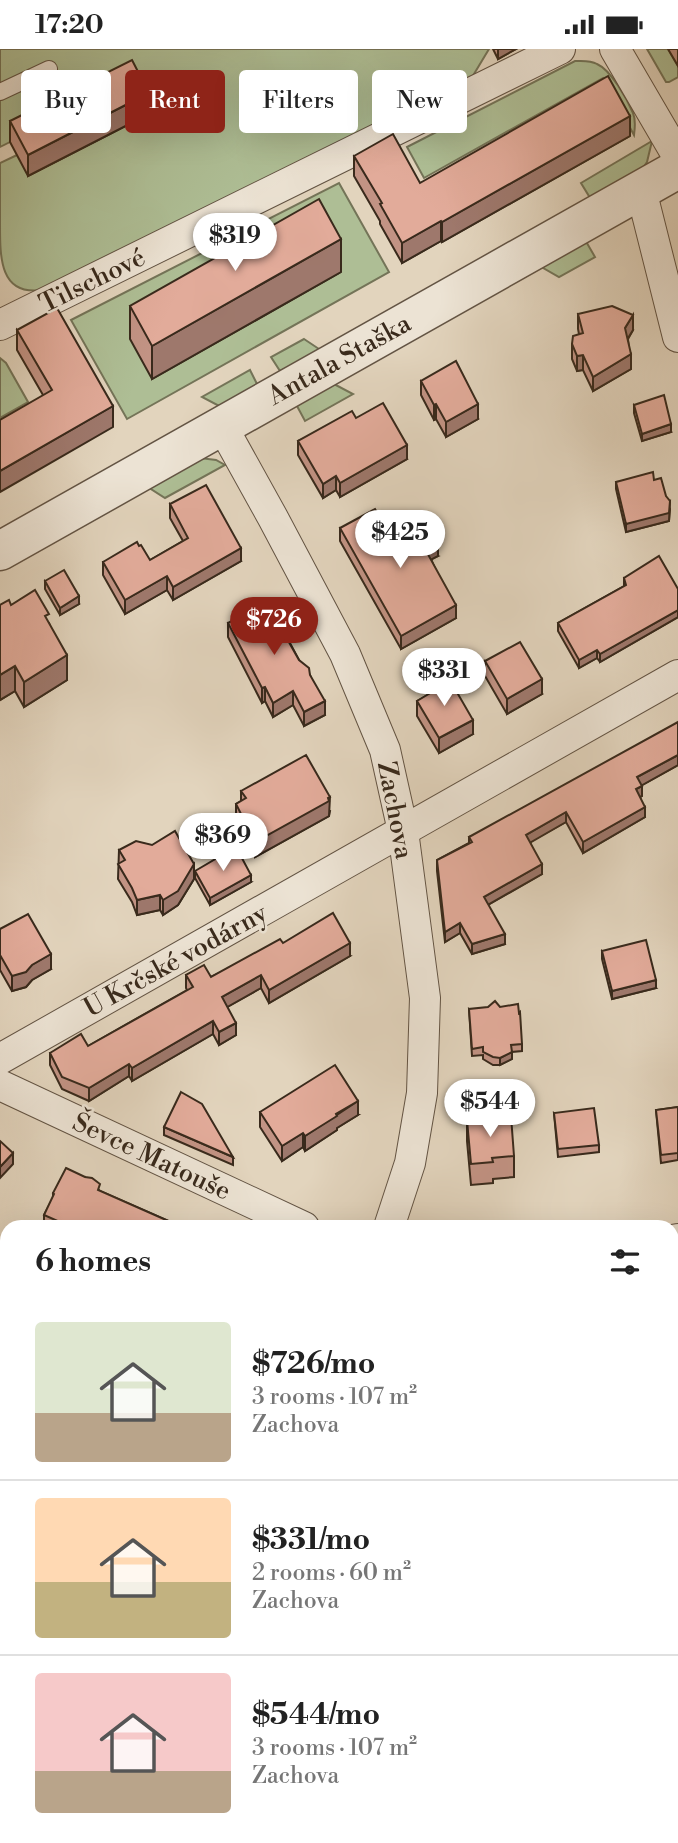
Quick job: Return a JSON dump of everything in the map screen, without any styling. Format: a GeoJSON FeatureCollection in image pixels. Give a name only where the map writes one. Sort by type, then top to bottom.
{"type":"FeatureCollection","features":[{"type":"Feature","properties":{"kind":"street","name":"Tilschové"},"geometry":{"type":"LineString","coordinates":[[2,318],[560,49]]}},
{"type":"Feature","properties":{"kind":"street"},"geometry":{"type":"LineString","coordinates":[[615,49],[678,157]]}},
{"type":"Feature","properties":{"kind":"street","name":"Antala Staška"},"geometry":{"type":"LineString","coordinates":[[0,551],[678,169]]}},
{"type":"Feature","properties":{"kind":"street"},"geometry":{"type":"LineString","coordinates":[[641,190],[678,337]]}},
{"type":"Feature","properties":{"kind":"street","name":"Zachova"},"geometry":{"type":"LineString","coordinates":[[222,425],[345,654],[385,750],[403,831],[425,997],[423,1079],[410,1163],[391,1220]]}},
{"type":"Feature","properties":{"kind":"street","name":"U Krčské vodárny"},"geometry":{"type":"LineString","coordinates":[[0,1059],[678,675]]}},
{"type":"Feature","properties":{"kind":"street","name":"Ševce Matouše"},"geometry":{"type":"LineString","coordinates":[[0,1085],[289,1220]]}},
{"type":"Feature","properties":{"kind":"lane"},"geometry":{"type":"LineString","coordinates":[[0,92],[49,69]]}},
{"type":"Feature","properties":{"kind":"green space"},"geometry":{"type":"Polygon","coordinates":[[[0,49],[489,49],[471,79],[467,81],[467,70],[372,70],[372,128],[42,290],[18,287],[10,281],[5,272],[0,238],[0,163],[51,133],[111,133],[111,95],[125,86],[125,133],[225,133],[225,70],[125,70],[125,84],[111,92],[111,70],[21,70],[21,133],[28,133],[0,147],[0,49]]]}},
{"type":"Feature","properties":{"kind":"green space"},"geometry":{"type":"Polygon","coordinates":[[[647,49],[668,49],[678,66],[678,77],[666,82],[647,49]]]}},
{"type":"Feature","properties":{"kind":"green space"},"geometry":{"type":"Polygon","coordinates":[[[575,61],[586,61],[602,67],[613,78],[635,121],[634,135],[603,78],[424,178],[407,147],[434,133],[467,133],[467,116],[575,61]]]}},
{"type":"Feature","properties":{"kind":"green space"},"geometry":{"type":"Polygon","coordinates":[[[652,141],[647,162],[641,171],[592,201],[581,183],[652,141]]]}},
{"type":"Feature","properties":{"kind":"green space"},"geometry":{"type":"Polygon","coordinates":[[[339,183],[389,272],[127,419],[71,320],[339,183]]]}},
{"type":"Feature","properties":{"kind":"green space"},"geometry":{"type":"Polygon","coordinates":[[[584,238],[595,257],[559,277],[538,265],[584,238]]]}},
{"type":"Feature","properties":{"kind":"green space"},"geometry":{"type":"Polygon","coordinates":[[[304,339],[322,351],[280,371],[271,357],[304,339]]]}},
{"type":"Feature","properties":{"kind":"green space"},"geometry":{"type":"Polygon","coordinates":[[[0,358],[6,363],[28,402],[0,418],[0,358]]]}},
{"type":"Feature","properties":{"kind":"green space"},"geometry":{"type":"Polygon","coordinates":[[[250,370],[257,384],[223,408],[202,397],[250,370]]]}},
{"type":"Feature","properties":{"kind":"green space"},"geometry":{"type":"Polygon","coordinates":[[[332,383],[353,394],[305,421],[297,406],[332,383]]]}},
{"type":"Feature","properties":{"kind":"green space"},"geometry":{"type":"Polygon","coordinates":[[[200,458],[216,460],[225,465],[165,498],[151,489],[150,486],[200,458]]]}},
{"type":"Feature","properties":{"kind":"building"},"geometry":{"type":"Polygon","coordinates":[[[132,60],[137,70],[125,70],[125,105],[111,112],[111,70],[132,60]]]}},
{"type":"Feature","properties":{"kind":"building"},"geometry":{"type":"Polygon","coordinates":[[[608,76],[630,116],[402,243],[354,156],[393,134],[420,183],[608,76]]]}},
{"type":"Feature","properties":{"kind":"building"},"geometry":{"type":"Polygon","coordinates":[[[21,116],[21,133],[71,133],[28,155],[10,121],[21,116]]]}},
{"type":"Feature","properties":{"kind":"building"},"geometry":{"type":"Polygon","coordinates":[[[319,199],[341,239],[152,346],[130,306],[319,199]]]}},
{"type":"Feature","properties":{"kind":"building"},"geometry":{"type":"Polygon","coordinates":[[[612,306],[633,315],[625,328],[631,354],[593,377],[583,355],[577,356],[572,344],[573,336],[583,333],[578,314],[612,306]]]}},
{"type":"Feature","properties":{"kind":"building"},"geometry":{"type":"Polygon","coordinates":[[[57,308],[113,406],[0,471],[0,420],[52,390],[17,330],[57,308]]]}},
{"type":"Feature","properties":{"kind":"building"},"geometry":{"type":"Polygon","coordinates":[[[456,361],[478,404],[446,422],[421,381],[456,361]]]}},
{"type":"Feature","properties":{"kind":"building"},"geometry":{"type":"Polygon","coordinates":[[[664,395],[671,424],[642,434],[634,405],[664,395]]]}},
{"type":"Feature","properties":{"kind":"building"},"geometry":{"type":"Polygon","coordinates":[[[383,403],[407,445],[340,483],[336,476],[323,484],[298,441],[352,411],[356,418],[383,403]]]}},
{"type":"Feature","properties":{"kind":"building"},"geometry":{"type":"Polygon","coordinates":[[[653,472],[654,480],[661,478],[670,501],[669,513],[626,524],[616,482],[653,472]]]}},
{"type":"Feature","properties":{"kind":"building"},"geometry":{"type":"Polygon","coordinates":[[[206,485],[241,548],[173,587],[167,576],[125,600],[103,562],[137,542],[150,560],[188,538],[170,504],[206,485]]]}},
{"type":"Feature","properties":{"kind":"building"},"geometry":{"type":"Polygon","coordinates":[[[375,509],[392,539],[425,521],[438,542],[425,549],[456,605],[401,636],[340,528],[375,509]]]}},
{"type":"Feature","properties":{"kind":"building"},"geometry":{"type":"Polygon","coordinates":[[[659,556],[678,589],[678,610],[600,654],[597,650],[579,660],[558,623],[626,585],[624,578],[659,556]]]}},
{"type":"Feature","properties":{"kind":"building"},"geometry":{"type":"Polygon","coordinates":[[[64,570],[79,596],[60,608],[45,581],[64,570]]]}},
{"type":"Feature","properties":{"kind":"building"},"geometry":{"type":"Polygon","coordinates":[[[35,590],[49,614],[45,616],[67,655],[24,682],[15,666],[0,675],[0,605],[9,600],[11,605],[35,590]]]}},
{"type":"Feature","properties":{"kind":"building"},"geometry":{"type":"Polygon","coordinates":[[[266,603],[269,608],[283,616],[281,628],[299,660],[309,668],[310,675],[325,701],[304,712],[293,691],[273,703],[265,687],[262,688],[228,623],[266,603]]]}},
{"type":"Feature","properties":{"kind":"building"},"geometry":{"type":"Polygon","coordinates":[[[520,642],[542,679],[507,699],[485,661],[520,642]]]}},
{"type":"Feature","properties":{"kind":"building"},"geometry":{"type":"Polygon","coordinates":[[[447,675],[473,720],[439,738],[417,701],[432,692],[428,685],[447,675]]]}},
{"type":"Feature","properties":{"kind":"building"},"geometry":{"type":"Polygon","coordinates":[[[678,722],[678,755],[637,777],[642,786],[636,789],[645,807],[583,842],[566,812],[526,835],[542,864],[484,897],[505,934],[472,944],[460,923],[445,932],[437,860],[472,842],[469,837],[678,722]]]}},
{"type":"Feature","properties":{"kind":"building"},"geometry":{"type":"Polygon","coordinates":[[[306,755],[330,797],[329,801],[255,842],[236,804],[246,798],[241,791],[306,755]]]}},
{"type":"Feature","properties":{"kind":"building"},"geometry":{"type":"Polygon","coordinates":[[[175,831],[194,864],[178,891],[163,900],[160,895],[137,900],[118,864],[125,860],[119,850],[136,841],[152,845],[175,831]]]}},
{"type":"Feature","properties":{"kind":"building"},"geometry":{"type":"Polygon","coordinates":[[[236,847],[251,875],[210,898],[195,871],[236,847]]]}},
{"type":"Feature","properties":{"kind":"building"},"geometry":{"type":"Polygon","coordinates":[[[333,913],[350,943],[269,990],[261,975],[222,997],[236,1023],[219,1032],[213,1021],[132,1068],[129,1064],[89,1088],[62,1077],[50,1053],[81,1034],[88,1046],[193,987],[186,975],[204,965],[211,977],[280,939],[283,943],[333,913]]]}},
{"type":"Feature","properties":{"kind":"building"},"geometry":{"type":"Polygon","coordinates":[[[28,914],[51,954],[32,965],[26,972],[12,976],[0,955],[0,929],[28,914]]]}},
{"type":"Feature","properties":{"kind":"building"},"geometry":{"type":"Polygon","coordinates":[[[646,940],[656,980],[612,991],[602,951],[646,940]]]}},
{"type":"Feature","properties":{"kind":"building"},"geometry":{"type":"Polygon","coordinates":[[[495,1001],[500,1007],[518,1004],[520,1012],[522,1044],[511,1045],[512,1052],[500,1058],[483,1052],[483,1047],[472,1049],[469,1009],[488,1007],[495,1001]]]}},
{"type":"Feature","properties":{"kind":"building"},"geometry":{"type":"Polygon","coordinates":[[[335,1065],[358,1101],[305,1136],[303,1133],[282,1146],[260,1112],[335,1065]]]}},
{"type":"Feature","properties":{"kind":"building"},"geometry":{"type":"Polygon","coordinates":[[[181,1092],[202,1104],[233,1157],[164,1127],[181,1092]]]}},
{"type":"Feature","properties":{"kind":"building"},"geometry":{"type":"Polygon","coordinates":[[[678,1107],[678,1153],[661,1155],[656,1110],[678,1107]]]}},
{"type":"Feature","properties":{"kind":"building"},"geometry":{"type":"Polygon","coordinates":[[[594,1108],[599,1145],[558,1149],[554,1113],[594,1108]]]}},
{"type":"Feature","properties":{"kind":"building"},"geometry":{"type":"Polygon","coordinates":[[[511,1116],[514,1156],[471,1164],[467,1120],[511,1116]]]}},
{"type":"Feature","properties":{"kind":"building"},"geometry":{"type":"Polygon","coordinates":[[[0,1141],[13,1153],[0,1167],[0,1141]]]}},
{"type":"Feature","properties":{"kind":"building"},"geometry":{"type":"Polygon","coordinates":[[[66,1168],[92,1178],[100,1184],[98,1190],[166,1220],[55,1220],[44,1215],[66,1168]]]}}]}
